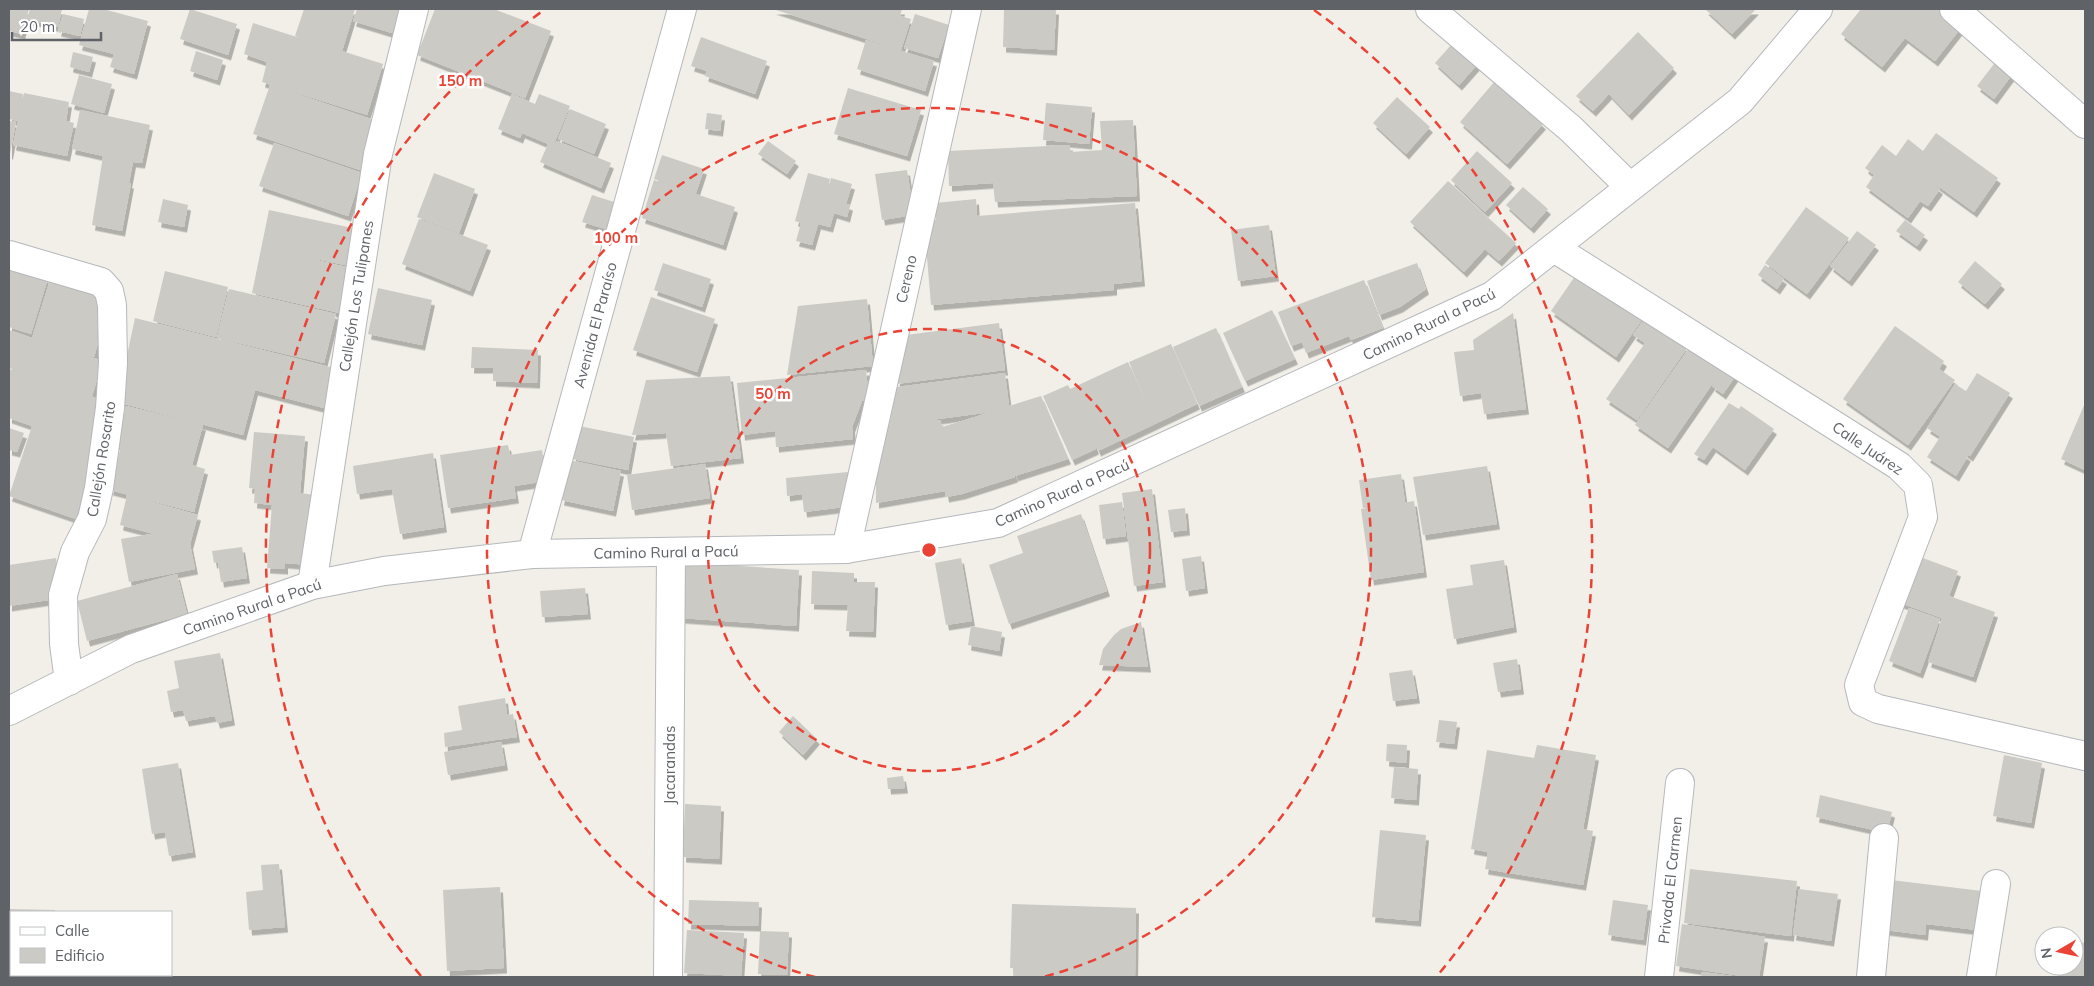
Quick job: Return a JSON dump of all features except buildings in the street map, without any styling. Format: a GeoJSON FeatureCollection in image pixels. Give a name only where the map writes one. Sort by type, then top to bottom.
{"type":"FeatureCollection","features":[{"type":"Feature","properties":{"kind":"street","name":"Callejón Los Tulipanes"},"geometry":{"type":"LineString","coordinates":[[312,585],[378,154],[414,9]]}},
{"type":"Feature","properties":{"kind":"street","name":"Avenida El Paraíso"},"geometry":{"type":"LineString","coordinates":[[532,554],[682,9]]}},
{"type":"Feature","properties":{"kind":"street","name":"Cereno"},"geometry":{"type":"LineString","coordinates":[[846,549],[967,9]]}},
{"type":"Feature","properties":{"kind":"street"},"geometry":{"type":"LineString","coordinates":[[1430,9],[1571,129],[1630,188]]}},
{"type":"Feature","properties":{"kind":"street","name":"Camino Rural a Pacú"},"geometry":{"type":"LineString","coordinates":[[9,711],[131,649],[312,585],[384,571],[532,554],[846,549],[998,523],[1492,296],[1740,101],[1818,9]]}},
{"type":"Feature","properties":{"kind":"street"},"geometry":{"type":"LineString","coordinates":[[1954,9],[2085,124]]}},
{"type":"Feature","properties":{"kind":"street","name":"Calle Juárez"},"geometry":{"type":"LineString","coordinates":[[1554,248],[1899,466],[1918,484],[1923,517],[1859,685],[1863,702],[1878,710],[2085,756]]}},
{"type":"Feature","properties":{"kind":"street","name":"Callejón Rosarito"},"geometry":{"type":"LineString","coordinates":[[9,255],[101,282],[109,291],[112,305],[114,363],[99,488],[92,519],[75,552],[63,595],[64,644],[69,681]]}},
{"type":"Feature","properties":{"kind":"street","name":"Jacarandas"},"geometry":{"type":"LineString","coordinates":[[668,977],[671,552]]}},
{"type":"Feature","properties":{"kind":"street","name":"Privada El Carmen"},"geometry":{"type":"LineString","coordinates":[[1659,977],[1680,783]]}},
{"type":"Feature","properties":{"kind":"street"},"geometry":{"type":"LineString","coordinates":[[1871,977],[1884,838]]}},
{"type":"Feature","properties":{"kind":"street"},"geometry":{"type":"LineString","coordinates":[[1981,977],[1996,884]]}}]}
